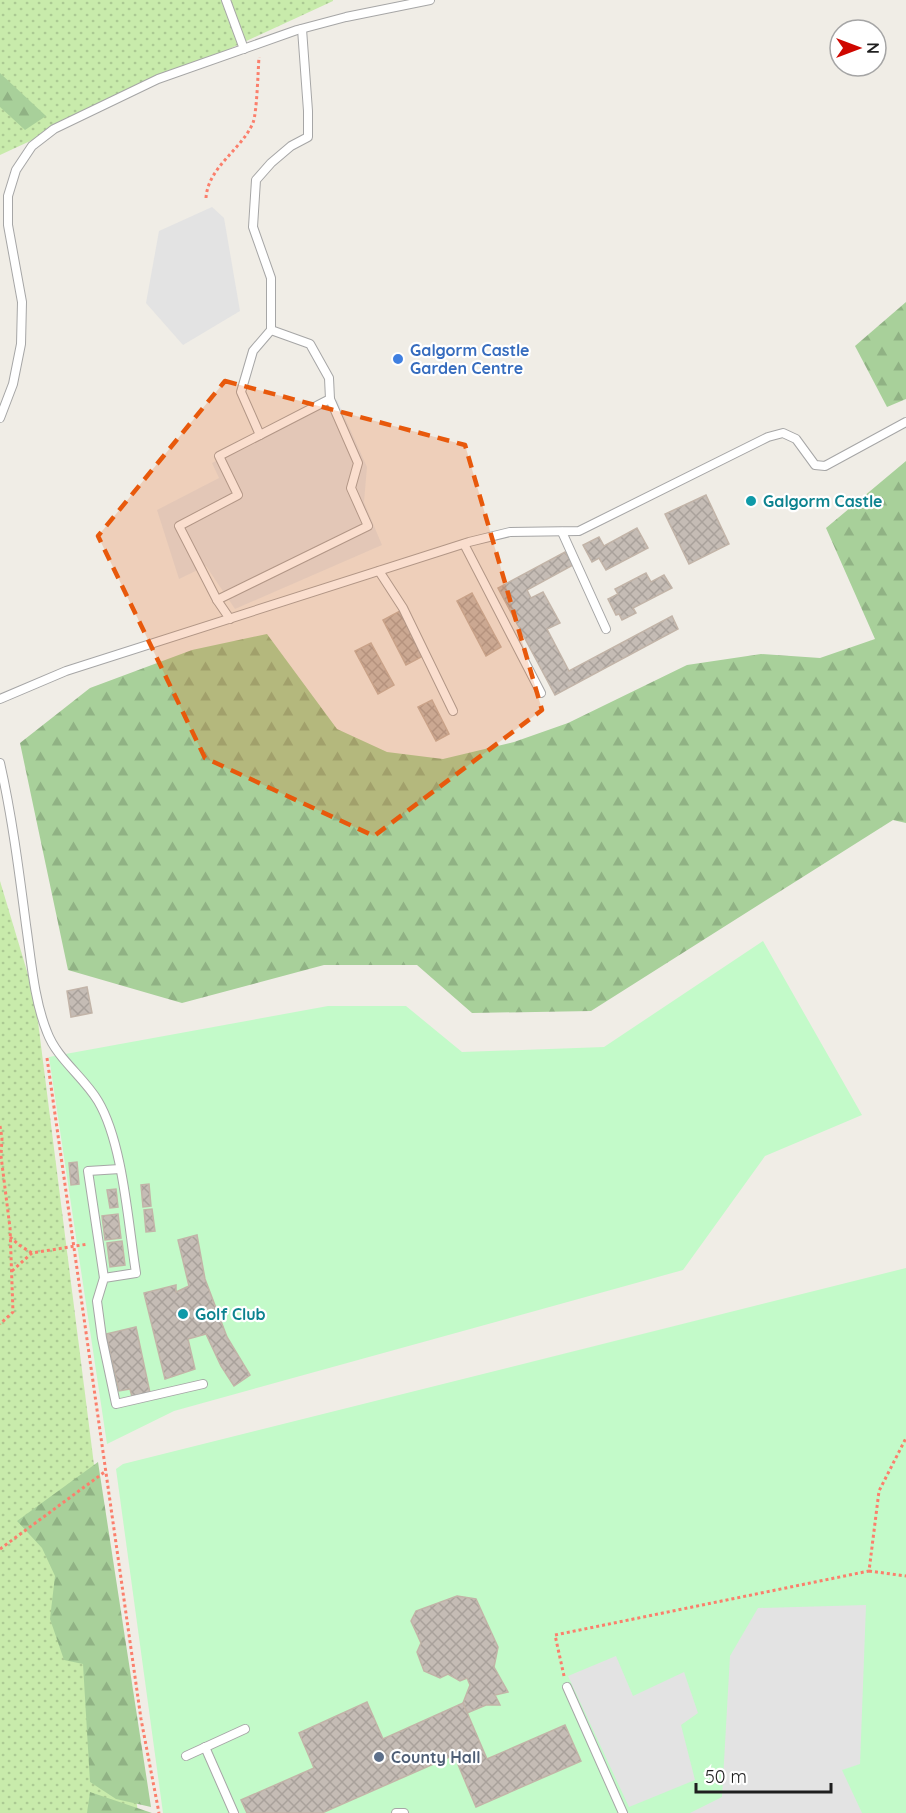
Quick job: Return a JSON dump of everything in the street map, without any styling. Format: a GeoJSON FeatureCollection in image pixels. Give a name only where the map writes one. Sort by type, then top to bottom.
{"type":"FeatureCollection","features":[{"type":"Feature","properties":{"kind":"lane"},"geometry":{"type":"LineString","coordinates":[[226,0],[244,49]]}},
{"type":"Feature","properties":{"kind":"lane"},"geometry":{"type":"LineString","coordinates":[[0,418],[13,384],[21,344],[22,302],[8,225],[8,196],[16,170],[32,146],[54,129],[158,79],[302,29],[346,17],[430,0]]}},
{"type":"Feature","properties":{"kind":"lane"},"geometry":{"type":"LineString","coordinates":[[260,435],[241,392],[254,351],[271,330],[271,278],[253,227],[253,208],[256,180],[291,146],[308,137],[302,29]]}},
{"type":"Feature","properties":{"kind":"lane"},"geometry":{"type":"LineString","coordinates":[[217,600],[368,526],[351,488],[358,463],[330,399],[329,378],[310,344],[271,330]]}},
{"type":"Feature","properties":{"kind":"lane"},"geometry":{"type":"LineString","coordinates":[[230,619],[217,600],[178,526],[238,495],[219,456],[330,399]]}},
{"type":"Feature","properties":{"kind":"lane"},"geometry":{"type":"LineString","coordinates":[[0,699],[66,671],[464,544],[510,532],[579,531],[768,437],[783,433],[796,439],[815,465],[825,466],[906,422]]}},
{"type":"Feature","properties":{"kind":"lane"},"geometry":{"type":"LineString","coordinates":[[562,532],[606,629]]}},
{"type":"Feature","properties":{"kind":"lane"},"geometry":{"type":"LineString","coordinates":[[464,544],[541,693]]}},
{"type":"Feature","properties":{"kind":"lane"},"geometry":{"type":"LineString","coordinates":[[380,571],[404,608],[453,711]]}},
{"type":"Feature","properties":{"kind":"lane"},"geometry":{"type":"LineString","coordinates":[[0,763],[12,824],[34,980],[46,1031],[57,1052],[97,1100],[110,1127],[120,1169],[136,1273],[104,1278]]}},
{"type":"Feature","properties":{"kind":"lane"},"geometry":{"type":"LineString","coordinates":[[120,1169],[88,1172],[104,1278],[97,1300],[102,1338],[116,1404],[202,1384]]}},
{"type":"Feature","properties":{"kind":"lane"},"geometry":{"type":"LineString","coordinates":[[567,1686],[623,1813]]}},
{"type":"Feature","properties":{"kind":"lane"},"geometry":{"type":"LineString","coordinates":[[186,1756],[245,1729]]}},
{"type":"Feature","properties":{"kind":"lane"},"geometry":{"type":"LineString","coordinates":[[205,1747],[234,1813]]}},
{"type":"Feature","properties":{"kind":"lane"},"geometry":{"type":"LineString","coordinates":[[396,1813],[404,1813]]}},
{"type":"Feature","properties":{"kind":"path"},"geometry":{"type":"LineString","coordinates":[[206,198],[207,187],[225,159],[254,122],[260,43]]}},
{"type":"Feature","properties":{"kind":"path"},"geometry":{"type":"LineString","coordinates":[[46,1031],[44,1039],[141,1719],[159,1813]]}},
{"type":"Feature","properties":{"kind":"path"},"geometry":{"type":"LineString","coordinates":[[0,1126],[1,1156],[8,1202],[13,1312],[0,1324]]}},
{"type":"Feature","properties":{"kind":"path"},"geometry":{"type":"LineString","coordinates":[[10,1237],[33,1253]]}},
{"type":"Feature","properties":{"kind":"path"},"geometry":{"type":"LineString","coordinates":[[12,1271],[33,1253],[98,1243]]}},
{"type":"Feature","properties":{"kind":"path"},"geometry":{"type":"LineString","coordinates":[[869,1571],[879,1491],[906,1438]]}},
{"type":"Feature","properties":{"kind":"path"},"geometry":{"type":"LineString","coordinates":[[0,1549],[106,1471]]}},
{"type":"Feature","properties":{"kind":"path"},"geometry":{"type":"LineString","coordinates":[[567,1686],[555,1635],[869,1571],[906,1576]]}},
{"type":"Feature","properties":{"kind":"highlighted area"},"geometry":{"type":"Polygon","coordinates":[[[225,381],[465,445],[542,710],[374,836],[205,758],[98,536],[225,381]]]}},
{"type":"Feature","properties":{"kind":"green space"},"geometry":{"type":"Polygon","coordinates":[[[0,0],[333,0],[333,1],[0,155],[0,0]]]}},
{"type":"Feature","properties":{"kind":"green space"},"geometry":{"type":"Polygon","coordinates":[[[0,73],[46,116],[25,130],[0,107],[0,73]]]}},
{"type":"Feature","properties":{"kind":"green space"},"geometry":{"type":"Polygon","coordinates":[[[906,302],[906,399],[887,407],[855,346],[906,302]]]}},
{"type":"Feature","properties":{"kind":"green space"},"geometry":{"type":"Polygon","coordinates":[[[906,461],[906,823],[893,820],[591,1011],[472,1013],[417,965],[324,965],[182,1003],[68,970],[20,743],[90,688],[192,650],[267,634],[337,729],[387,752],[443,759],[514,742],[568,723],[687,665],[761,654],[820,658],[875,639],[826,528],[906,461]]]}},
{"type":"Feature","properties":{"kind":"green space"},"geometry":{"type":"Polygon","coordinates":[[[0,881],[35,998],[138,1813],[0,1813],[0,881]]]}},
{"type":"Feature","properties":{"kind":"green space"},"geometry":{"type":"Polygon","coordinates":[[[763,941],[862,1115],[765,1156],[683,1270],[174,1411],[107,1444],[49,1057],[328,1006],[406,1006],[462,1052],[604,1047],[763,941]]]}},
{"type":"Feature","properties":{"kind":"green space"},"geometry":{"type":"Polygon","coordinates":[[[906,1268],[906,1813],[163,1813],[116,1469],[123,1464],[906,1268]]]}},
{"type":"Feature","properties":{"kind":"green space"},"geometry":{"type":"Polygon","coordinates":[[[98,1462],[151,1807],[116,1799],[90,1782],[83,1664],[64,1660],[50,1619],[55,1576],[42,1548],[17,1521],[98,1462]]]}},
{"type":"Feature","properties":{"kind":"green space"},"geometry":{"type":"Polygon","coordinates":[[[90,1792],[152,1813],[87,1813],[90,1792]]]}},
{"type":"Feature","properties":{"kind":"shaded area"},"geometry":{"type":"Polygon","coordinates":[[[212,207],[224,218],[240,311],[183,345],[146,303],[159,231],[212,207]]]}},
{"type":"Feature","properties":{"kind":"shaded area"},"geometry":{"type":"Polygon","coordinates":[[[337,400],[367,467],[364,502],[382,545],[235,609],[206,566],[179,579],[157,510],[219,478],[212,463],[337,400]]]}},
{"type":"Feature","properties":{"kind":"shaded area"},"geometry":{"type":"Polygon","coordinates":[[[866,1605],[860,1764],[842,1770],[862,1813],[690,1813],[722,1797],[730,1656],[758,1608],[866,1605]]]}},
{"type":"Feature","properties":{"kind":"shaded area"},"geometry":{"type":"Polygon","coordinates":[[[616,1656],[633,1696],[684,1672],[698,1713],[681,1725],[695,1780],[629,1807],[568,1676],[616,1656]]]}},
{"type":"Feature","properties":{"kind":"building"},"geometry":{"type":"Polygon","coordinates":[[[706,495],[729,544],[689,564],[665,514],[706,495]]]}},
{"type":"Feature","properties":{"kind":"building"},"geometry":{"type":"Polygon","coordinates":[[[637,528],[648,548],[606,570],[599,558],[592,562],[583,545],[599,537],[604,546],[637,528]]]}},
{"type":"Feature","properties":{"kind":"building"},"geometry":{"type":"Polygon","coordinates":[[[565,552],[573,565],[527,590],[531,598],[543,592],[560,623],[547,629],[569,671],[672,616],[678,629],[555,695],[498,588],[565,552]]]}},
{"type":"Feature","properties":{"kind":"building"},"geometry":{"type":"Polygon","coordinates":[[[646,573],[651,582],[664,575],[672,588],[633,608],[636,613],[622,620],[619,614],[616,615],[608,599],[618,594],[615,589],[646,573]]]}},
{"type":"Feature","properties":{"kind":"building"},"geometry":{"type":"Polygon","coordinates":[[[472,593],[501,647],[486,656],[457,601],[472,593]]]}},
{"type":"Feature","properties":{"kind":"building"},"geometry":{"type":"Polygon","coordinates":[[[400,611],[423,656],[406,665],[383,620],[400,611]]]}},
{"type":"Feature","properties":{"kind":"building"},"geometry":{"type":"Polygon","coordinates":[[[371,643],[394,685],[378,694],[355,651],[371,643]]]}},
{"type":"Feature","properties":{"kind":"building"},"geometry":{"type":"Polygon","coordinates":[[[432,700],[449,734],[436,741],[418,707],[432,700]]]}},
{"type":"Feature","properties":{"kind":"building"},"geometry":{"type":"Polygon","coordinates":[[[87,987],[92,1013],[71,1017],[67,991],[87,987]]]}},
{"type":"Feature","properties":{"kind":"building"},"geometry":{"type":"Polygon","coordinates":[[[77,1162],[79,1184],[71,1185],[69,1163],[77,1162]]]}},
{"type":"Feature","properties":{"kind":"building"},"geometry":{"type":"Polygon","coordinates":[[[149,1184],[151,1206],[143,1207],[141,1185],[149,1184]]]}},
{"type":"Feature","properties":{"kind":"building"},"geometry":{"type":"Polygon","coordinates":[[[116,1189],[118,1207],[110,1208],[107,1190],[116,1189]]]}},
{"type":"Feature","properties":{"kind":"building"},"geometry":{"type":"Polygon","coordinates":[[[152,1209],[155,1231],[146,1232],[144,1210],[152,1209]]]}},
{"type":"Feature","properties":{"kind":"building"},"geometry":{"type":"Polygon","coordinates":[[[118,1214],[121,1238],[105,1240],[102,1216],[118,1214]]]}},
{"type":"Feature","properties":{"kind":"building","name":"Golf Club"},"geometry":{"type":"Polygon","coordinates":[[[197,1235],[205,1279],[227,1337],[250,1375],[234,1386],[221,1366],[206,1334],[188,1339],[195,1369],[165,1379],[144,1293],[176,1285],[176,1292],[189,1286],[178,1240],[197,1235]]]}},
{"type":"Feature","properties":{"kind":"building"},"geometry":{"type":"Polygon","coordinates":[[[122,1241],[125,1265],[110,1267],[107,1243],[122,1241]]]}},
{"type":"Feature","properties":{"kind":"building"},"geometry":{"type":"Polygon","coordinates":[[[136,1327],[150,1393],[132,1397],[130,1389],[119,1391],[106,1334],[136,1327]]]}},
{"type":"Feature","properties":{"kind":"building"},"geometry":{"type":"Polygon","coordinates":[[[457,1596],[476,1599],[498,1647],[494,1667],[508,1692],[495,1695],[500,1705],[486,1705],[467,1713],[463,1703],[470,1685],[467,1678],[460,1681],[448,1674],[440,1678],[424,1671],[417,1652],[421,1643],[411,1621],[416,1611],[457,1596]]]}},
{"type":"Feature","properties":{"kind":"building","name":"County Hall"},"geometry":{"type":"Polygon","coordinates":[[[367,1702],[383,1739],[463,1703],[487,1759],[565,1725],[581,1761],[476,1807],[454,1755],[322,1813],[247,1813],[241,1800],[314,1768],[299,1733],[367,1702]]]}},
{"type":"Feature","properties":{"kind":"place","name":"Galgorm Castle Garden Centre"},"geometry":{"type":"Point","coordinates":[398,359]}},
{"type":"Feature","properties":{"kind":"place","name":"Galgorm Castle"},"geometry":{"type":"Point","coordinates":[751,501]}},
{"type":"Feature","properties":{"kind":"place","name":"Golf Club"},"geometry":{"type":"Point","coordinates":[183,1314]}},
{"type":"Feature","properties":{"kind":"place","name":"County Hall"},"geometry":{"type":"Point","coordinates":[379,1757]}}]}
